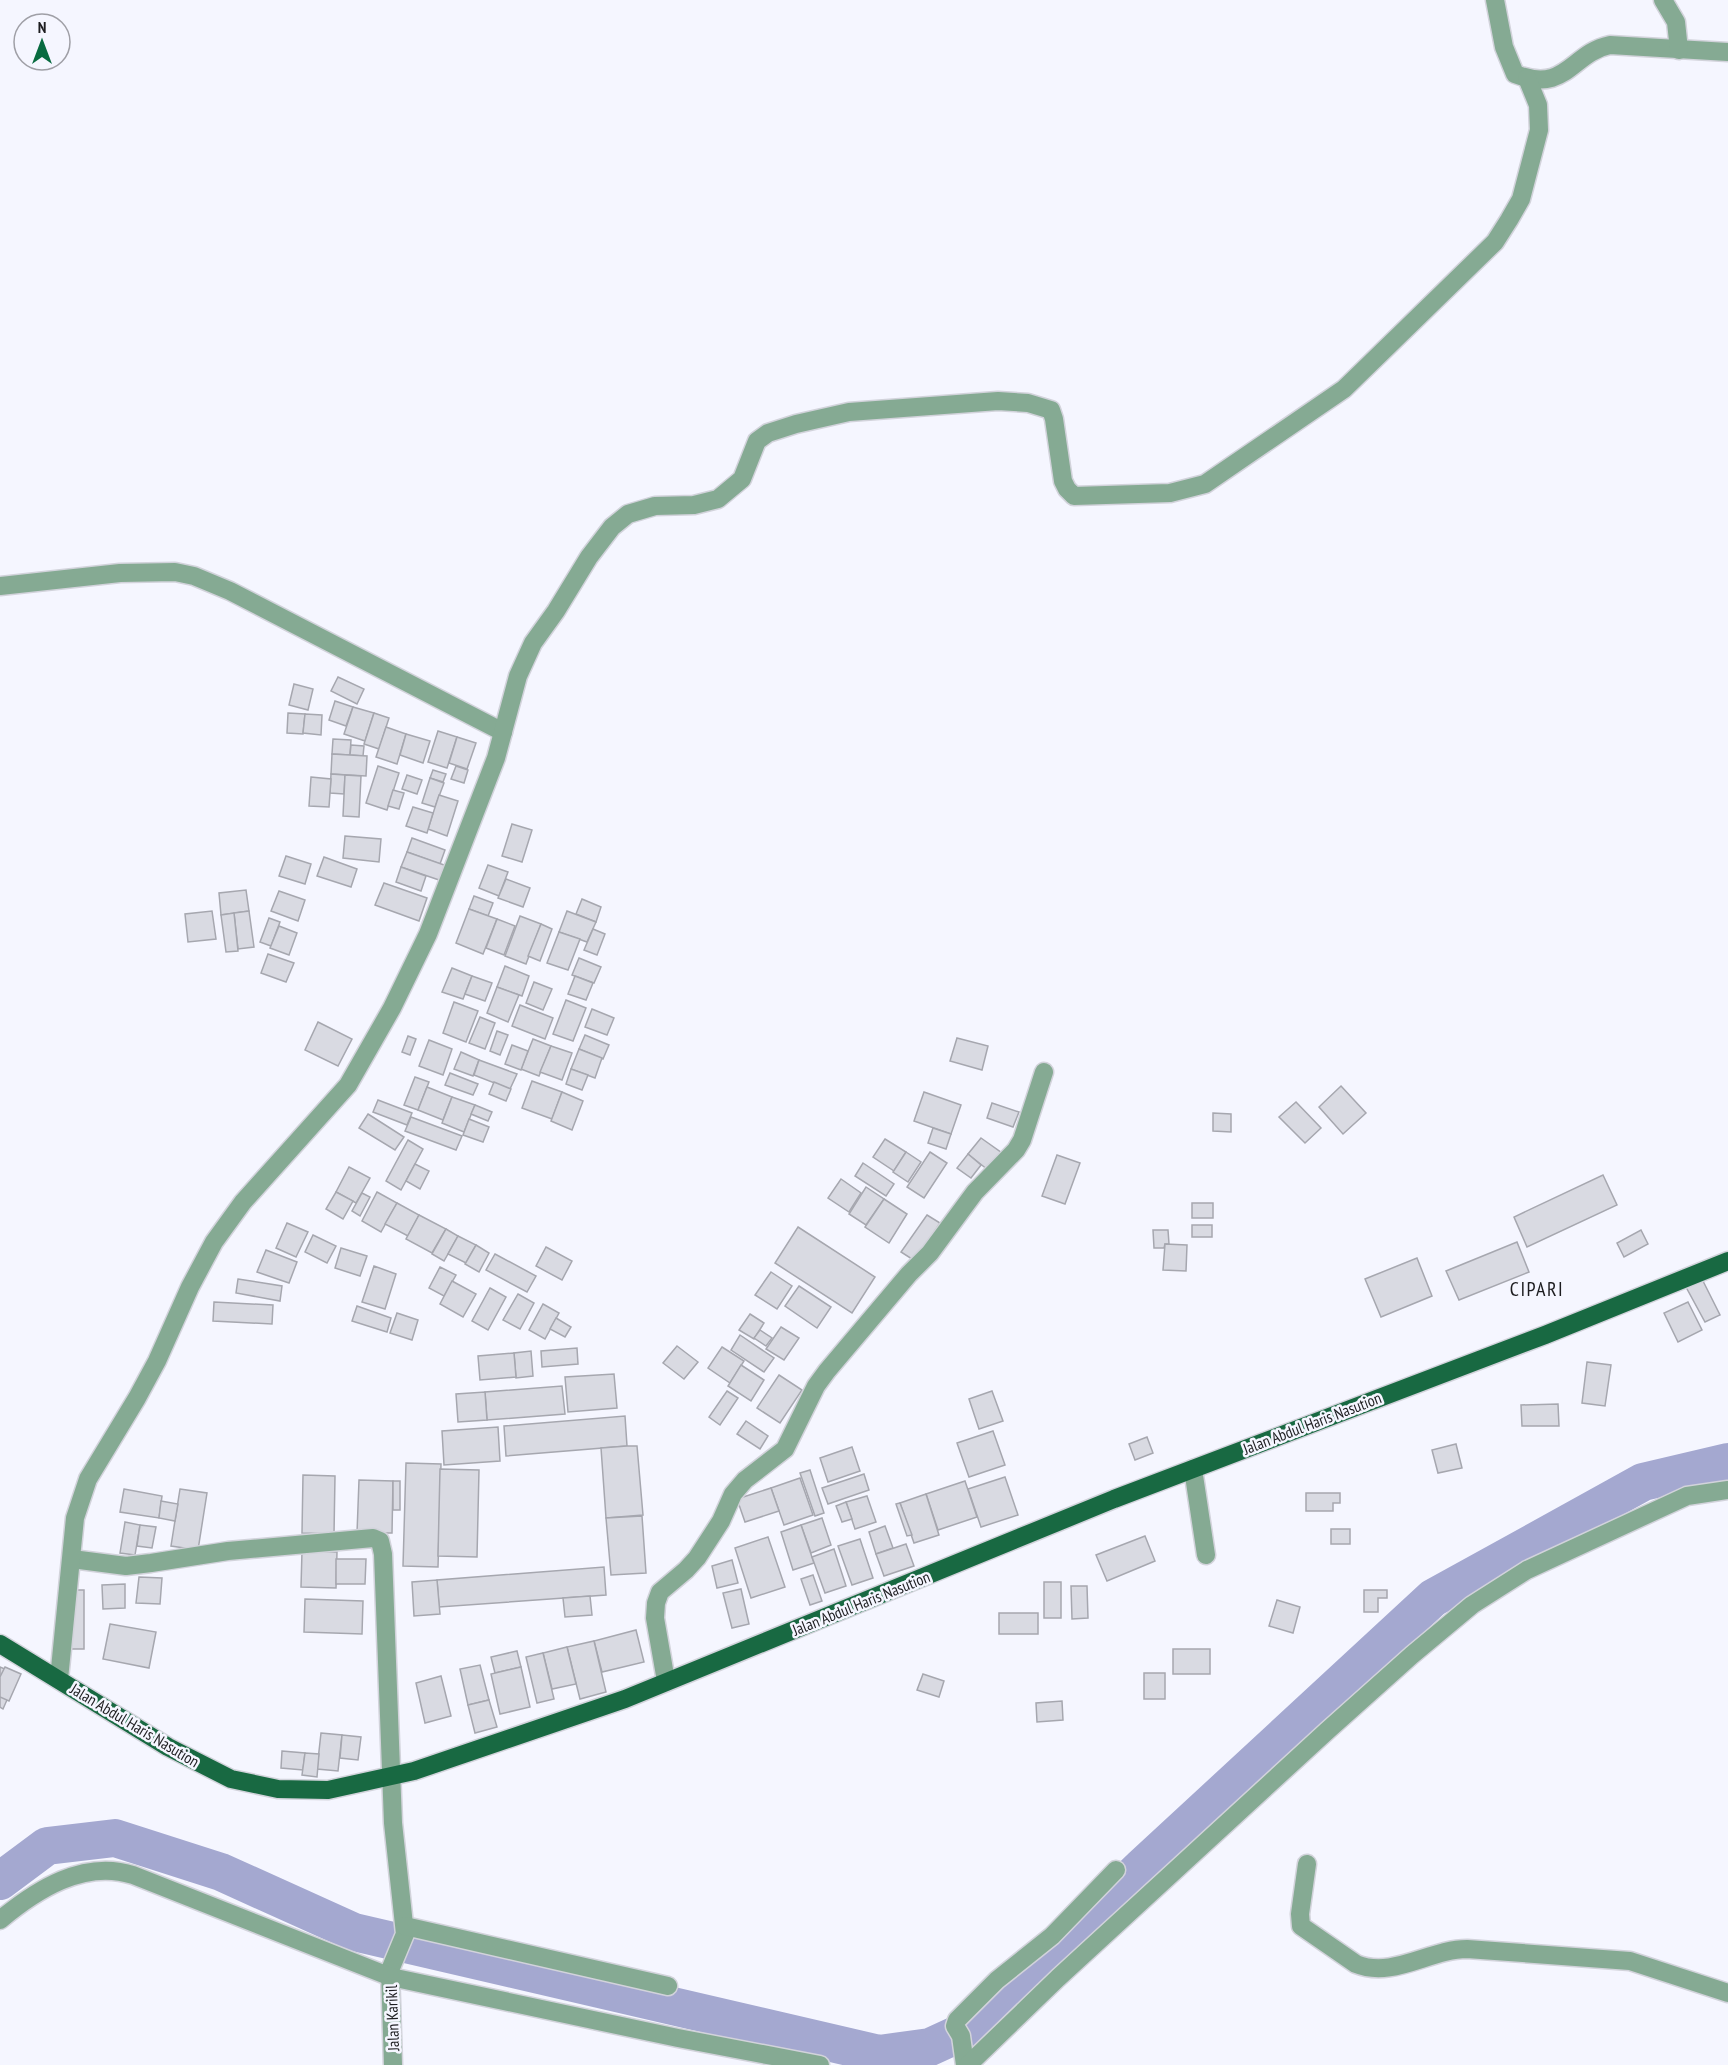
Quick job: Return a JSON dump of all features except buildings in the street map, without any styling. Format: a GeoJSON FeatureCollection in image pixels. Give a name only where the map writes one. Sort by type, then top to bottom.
{"type":"FeatureCollection","features":[{"type":"Feature","properties":{"kind":"main road","name":"Jalan Abdul Haris Nasution"},"geometry":{"type":"LineString","coordinates":[[0,1644],[168,1748],[231,1779],[278,1790],[328,1791],[414,1771],[625,1699],[1193,1468],[1545,1335],[1728,1262]]}},
{"type":"Feature","properties":{"kind":"street"},"geometry":{"type":"LineString","coordinates":[[1495,0],[1507,59],[1515,74],[1527,78],[1552,79],[1573,68],[1595,50],[1610,45],[1728,52]]}},
{"type":"Feature","properties":{"kind":"street"},"geometry":{"type":"LineString","coordinates":[[1663,0],[1676,22],[1680,50]]}},
{"type":"Feature","properties":{"kind":"street"},"geometry":{"type":"LineString","coordinates":[[59,1679],[75,1518],[88,1479],[142,1389],[214,1242],[243,1202],[348,1085],[392,1008],[428,934],[496,758],[518,676],[532,643],[556,611],[589,557],[612,527],[628,514],[655,506],[694,505],[718,499],[742,480],[757,441],[768,433],[849,412],[999,401],[1046,407],[1053,415],[1063,480],[1067,489],[1074,496],[1170,493],[1205,484],[1344,389],[1495,242],[1521,199],[1539,130],[1538,105],[1527,78]]}},
{"type":"Feature","properties":{"kind":"street"},"geometry":{"type":"LineString","coordinates":[[0,586],[120,573],[175,572],[194,576],[230,591],[503,732]]}},
{"type":"Feature","properties":{"kind":"street"},"geometry":{"type":"LineString","coordinates":[[666,1681],[655,1618],[656,1603],[660,1592],[697,1558],[721,1521],[733,1494],[745,1480],[785,1449],[816,1386],[827,1371],[909,1274],[936,1246],[975,1192],[1016,1150],[1022,1140],[1044,1072]]}},
{"type":"Feature","properties":{"kind":"street"},"geometry":{"type":"LineString","coordinates":[[1193,1468],[1206,1555]]}},
{"type":"Feature","properties":{"kind":"street"},"geometry":{"type":"LineString","coordinates":[[1116,1870],[1052,1936],[998,1980],[957,2020],[967,2065],[1058,1978],[1319,1739],[1412,1655],[1472,1605],[1527,1570],[1687,1496],[1728,1490]]}},
{"type":"Feature","properties":{"kind":"street"},"geometry":{"type":"LineString","coordinates":[[72,1559],[126,1566],[228,1551],[373,1538],[380,1541],[383,1554],[393,1823],[405,1930],[391,1974]]}},
{"type":"Feature","properties":{"kind":"street"},"geometry":{"type":"LineString","coordinates":[[1307,1864],[1300,1914],[1301,1926],[1356,1964],[1365,1967],[1381,1969],[1467,1948],[1630,1961],[1728,1993]]}},
{"type":"Feature","properties":{"kind":"street"},"geometry":{"type":"LineString","coordinates":[[0,1920],[26,1898],[41,1890],[88,1872],[113,1870],[133,1875],[391,1974],[678,2038],[820,2065]]}},
{"type":"Feature","properties":{"kind":"street"},"geometry":{"type":"LineString","coordinates":[[405,1930],[668,1986]]}},
{"type":"Feature","properties":{"kind":"street","name":"Jalan Karikil"},"geometry":{"type":"LineString","coordinates":[[391,1974],[393,2065]]}},
{"type":"Feature","properties":{"kind":"waterway"},"geometry":{"type":"LineString","coordinates":[[0,1881],[47,1846],[115,1838],[221,1872],[354,1932],[879,2054],[930,2047],[978,2025],[1142,1867],[1433,1598],[1643,1482],[1728,1462]]}},
{"type":"Feature","properties":{"kind":"district","name":"CIPARI"},"geometry":{"type":"Point","coordinates":[1537,1289]}}]}
